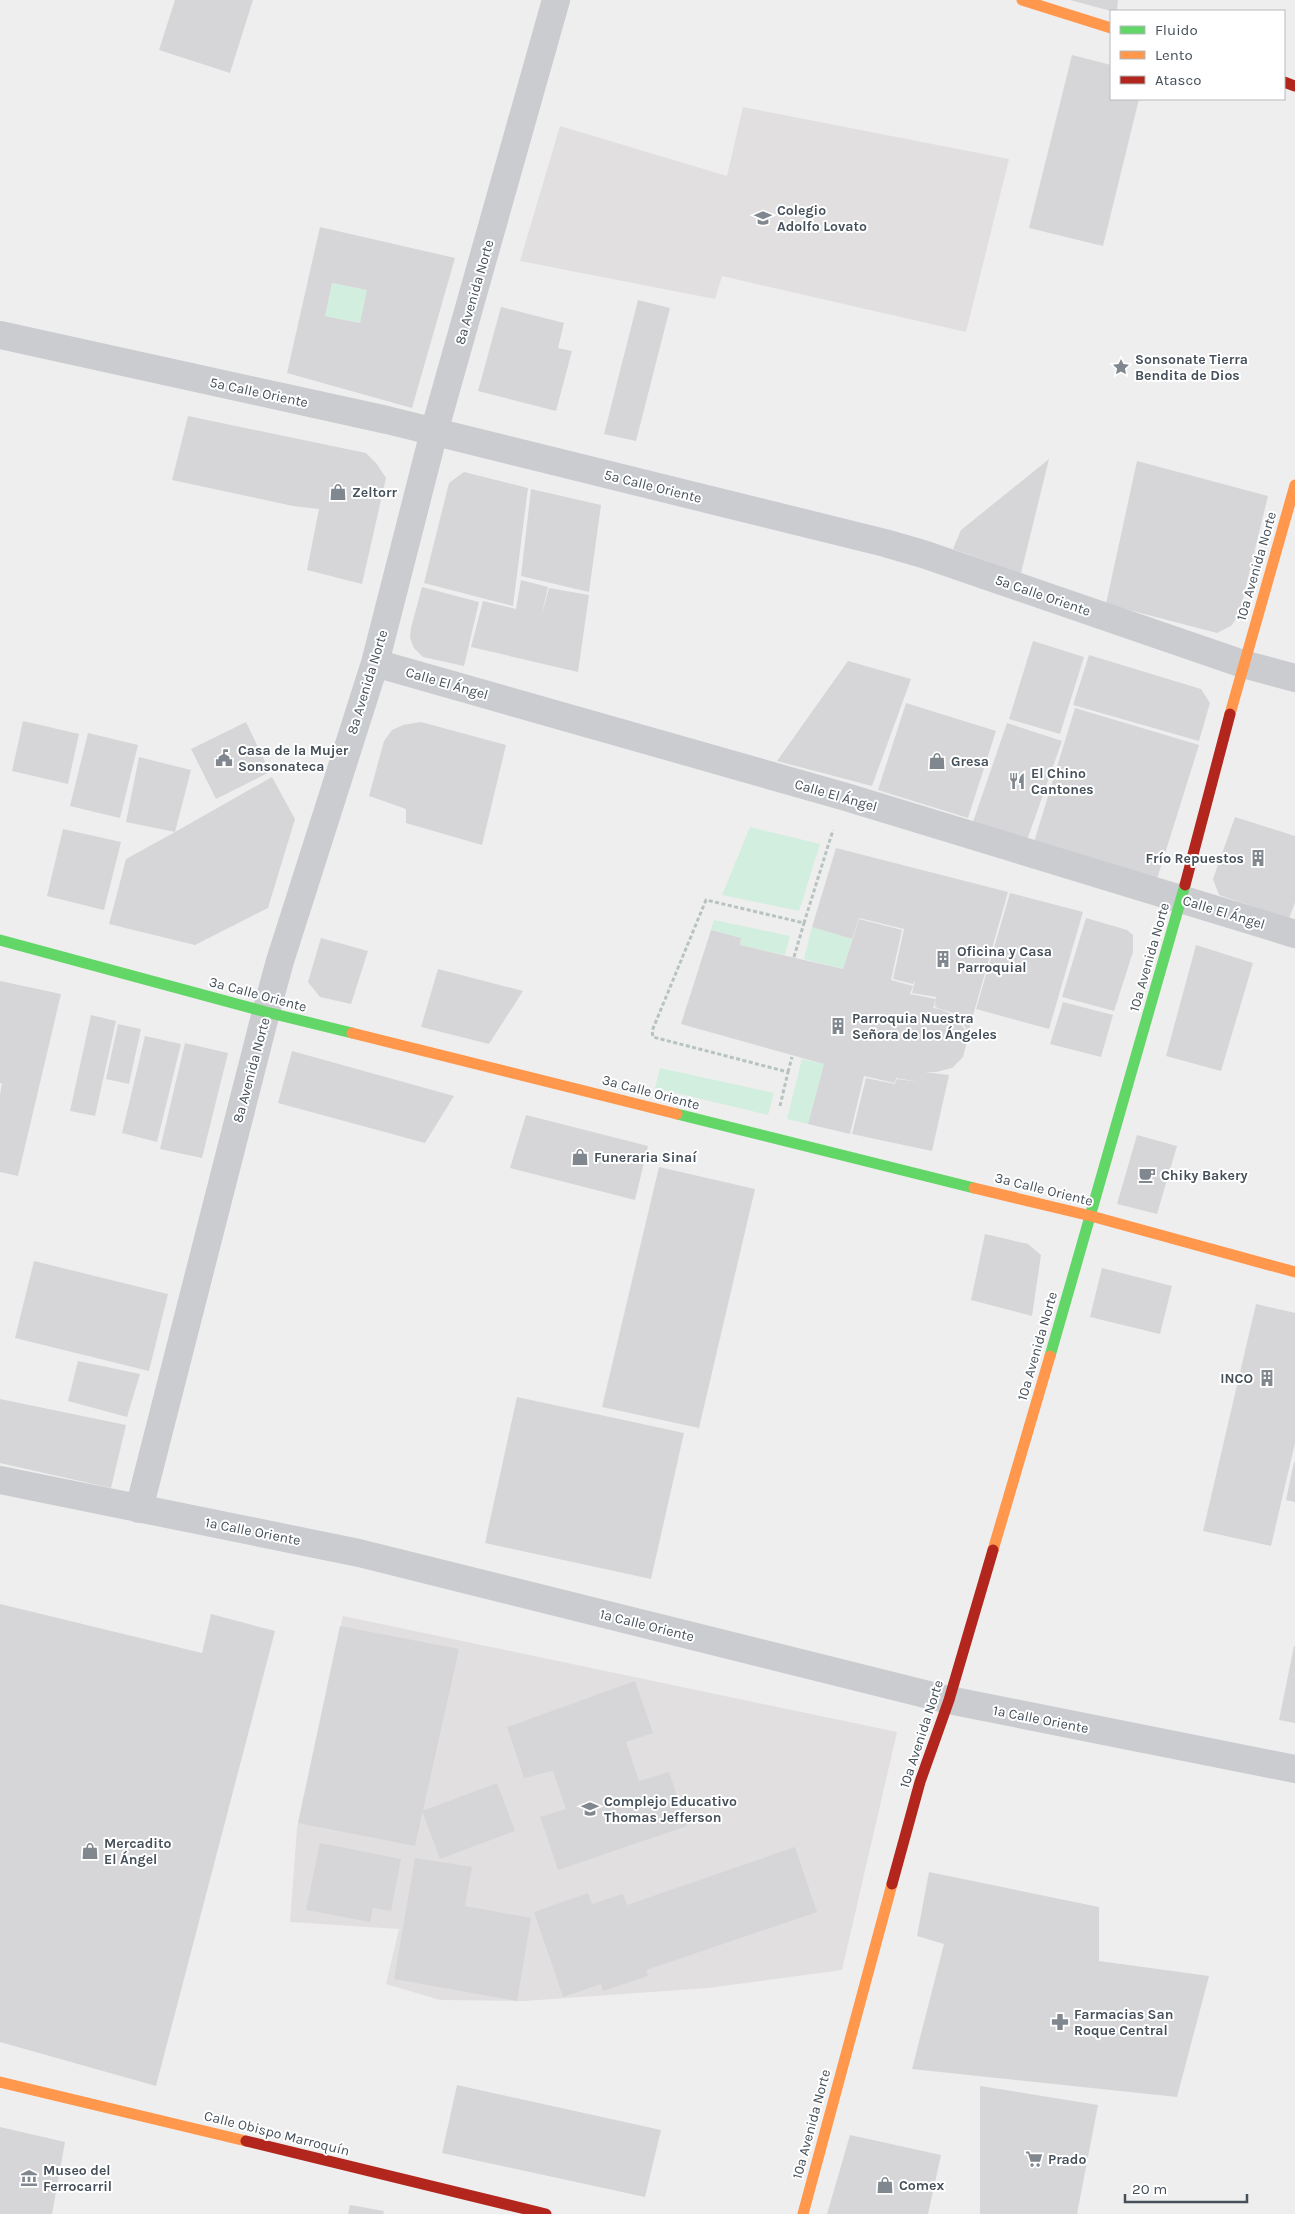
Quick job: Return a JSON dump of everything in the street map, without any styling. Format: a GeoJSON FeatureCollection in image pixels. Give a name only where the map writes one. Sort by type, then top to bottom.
{"type":"FeatureCollection","features":[{"type":"Feature","properties":{"kind":"main road"},"geometry":{"type":"LineString","coordinates":[[1022,0],[1110,28]]}},
{"type":"Feature","properties":{"kind":"main road","name":"10a Avenida Norte"},"geometry":{"type":"LineString","coordinates":[[803,2214],[843,2060],[920,1782],[949,1700],[1091,1216],[1181,899],[1243,664],[1295,485]]}},
{"type":"Feature","properties":{"kind":"main road","name":"3a Calle Oriente"},"geometry":{"type":"LineString","coordinates":[[0,940],[266,1012],[507,1070],[773,1140],[1091,1216],[1295,1272]]}},
{"type":"Feature","properties":{"kind":"main road","name":"Calle Obispo Marroquín"},"geometry":{"type":"LineString","coordinates":[[0,2082],[546,2214]]}},
{"type":"Feature","properties":{"kind":"street","name":"8a Avenida Norte"},"geometry":{"type":"LineString","coordinates":[[139,1509],[266,1012],[283,952],[375,663],[434,432],[556,0]]}},
{"type":"Feature","properties":{"kind":"street","name":"5a Calle Oriente"},"geometry":{"type":"LineString","coordinates":[[0,335],[434,432],[901,548],[1243,664],[1295,678]]}},
{"type":"Feature","properties":{"kind":"street","name":"Calle El Ángel"},"geometry":{"type":"LineString","coordinates":[[375,663],[846,797],[1295,934]]}},
{"type":"Feature","properties":{"kind":"street","name":"1a Calle Oriente"},"geometry":{"type":"LineString","coordinates":[[0,1480],[359,1553],[949,1700],[1295,1769]]}},
{"type":"Feature","properties":{"kind":"path"},"geometry":{"type":"LineString","coordinates":[[794,957],[827,846]]}},
{"type":"Feature","properties":{"kind":"path"},"geometry":{"type":"LineString","coordinates":[[788,1072],[653,1037],[652,1031],[706,900],[804,923]]}},
{"type":"Feature","properties":{"kind":"path"},"geometry":{"type":"LineString","coordinates":[[780,1108],[792,1057]]}},
{"type":"Feature","properties":{"kind":"shaded area","name":"Colegio Adolfo Lovato"},"geometry":{"type":"Polygon","coordinates":[[[743,107],[1009,159],[966,332],[722,276],[715,299],[520,261],[560,126],[727,176],[743,107]]]}},
{"type":"Feature","properties":{"kind":"shaded area","name":"Complejo Educativo Thomas Jefferson"},"geometry":{"type":"Polygon","coordinates":[[[343,1616],[897,1732],[842,1970],[708,1988],[524,2001],[440,2000],[386,1984],[399,1929],[290,1922],[297,1828],[343,1616]]]}},
{"type":"Feature","properties":{"kind":"green space"},"geometry":{"type":"Polygon","coordinates":[[[332,283],[367,290],[360,323],[325,316],[332,283]]]}},
{"type":"Feature","properties":{"kind":"green space"},"geometry":{"type":"Polygon","coordinates":[[[750,827],[820,844],[799,911],[722,895],[750,827]]]}},
{"type":"Feature","properties":{"kind":"green space"},"geometry":{"type":"Polygon","coordinates":[[[714,920],[790,936],[785,955],[740,945],[741,938],[711,930],[714,920]]]}},
{"type":"Feature","properties":{"kind":"green space"},"geometry":{"type":"Polygon","coordinates":[[[812,927],[852,939],[843,969],[804,959],[812,927]]]}},
{"type":"Feature","properties":{"kind":"green space"},"geometry":{"type":"Polygon","coordinates":[[[802,1059],[824,1064],[808,1124],[787,1119],[802,1059]]]}},
{"type":"Feature","properties":{"kind":"green space"},"geometry":{"type":"Polygon","coordinates":[[[660,1068],[774,1093],[768,1115],[655,1088],[660,1068]]]}},
{"type":"Feature","properties":{"kind":"building"},"geometry":{"type":"Polygon","coordinates":[[[175,0],[253,0],[230,73],[159,50],[175,0]]]}},
{"type":"Feature","properties":{"kind":"building"},"geometry":{"type":"Polygon","coordinates":[[[1070,0],[1118,0],[1117,10],[1110,11],[1070,0]]]}},
{"type":"Feature","properties":{"kind":"building"},"geometry":{"type":"Polygon","coordinates":[[[1072,55],[1110,65],[1110,100],[1139,100],[1103,246],[1029,228],[1072,55]]]}},
{"type":"Feature","properties":{"kind":"building"},"geometry":{"type":"Polygon","coordinates":[[[320,227],[455,258],[412,408],[287,373],[320,227]],[[332,283],[325,316],[360,323],[367,290],[332,283]]]}},
{"type":"Feature","properties":{"kind":"building"},"geometry":{"type":"Polygon","coordinates":[[[638,300],[670,308],[636,441],[604,434],[638,300]]]}},
{"type":"Feature","properties":{"kind":"building"},"geometry":{"type":"Polygon","coordinates":[[[501,307],[564,323],[558,348],[572,351],[556,411],[478,391],[501,307]]]}},
{"type":"Feature","properties":{"kind":"building"},"geometry":{"type":"Polygon","coordinates":[[[188,416],[366,453],[376,463],[386,478],[362,584],[307,570],[319,509],[293,506],[172,480],[188,416]]]}},
{"type":"Feature","properties":{"kind":"building"},"geometry":{"type":"Polygon","coordinates":[[[1049,459],[1021,573],[953,549],[961,530],[1049,459]]]}},
{"type":"Feature","properties":{"kind":"building"},"geometry":{"type":"Polygon","coordinates":[[[1137,461],[1268,496],[1239,615],[1231,626],[1217,633],[1106,604],[1137,461]]]}},
{"type":"Feature","properties":{"kind":"building"},"geometry":{"type":"Polygon","coordinates":[[[464,472],[528,488],[513,606],[424,583],[449,483],[464,472]]]}},
{"type":"Feature","properties":{"kind":"building"},"geometry":{"type":"Polygon","coordinates":[[[531,489],[601,505],[589,592],[521,576],[531,489]]]}},
{"type":"Feature","properties":{"kind":"building"},"geometry":{"type":"Polygon","coordinates":[[[521,580],[548,587],[541,617],[549,588],[589,595],[578,672],[471,647],[483,601],[516,609],[521,580]]]}},
{"type":"Feature","properties":{"kind":"building"},"geometry":{"type":"Polygon","coordinates":[[[422,587],[479,602],[464,666],[423,657],[414,648],[410,638],[411,628],[422,587]]]}},
{"type":"Feature","properties":{"kind":"building"},"geometry":{"type":"Polygon","coordinates":[[[1033,641],[1084,657],[1060,734],[1009,719],[1033,641]]]}},
{"type":"Feature","properties":{"kind":"building"},"geometry":{"type":"Polygon","coordinates":[[[1089,655],[1201,689],[1210,703],[1199,741],[1073,705],[1089,655]]]}},
{"type":"Feature","properties":{"kind":"building"},"geometry":{"type":"Polygon","coordinates":[[[848,661],[911,679],[872,786],[777,761],[848,661]]]}},
{"type":"Feature","properties":{"kind":"building","name":"Gresa"},"geometry":{"type":"Polygon","coordinates":[[[906,703],[996,731],[968,818],[878,790],[906,703]]]}},
{"type":"Feature","properties":{"kind":"building"},"geometry":{"type":"Polygon","coordinates":[[[1075,708],[1199,745],[1157,879],[1034,842],[1075,708]]]}},
{"type":"Feature","properties":{"kind":"building"},"geometry":{"type":"Polygon","coordinates":[[[23,721],[79,734],[68,784],[12,771],[23,721]]]}},
{"type":"Feature","properties":{"kind":"building"},"geometry":{"type":"Polygon","coordinates":[[[246,722],[270,772],[216,799],[191,749],[246,722]]]}},
{"type":"Feature","properties":{"kind":"building"},"geometry":{"type":"Polygon","coordinates":[[[421,722],[506,745],[482,845],[406,823],[406,809],[369,796],[384,741],[392,730],[403,725],[421,722]]]}},
{"type":"Feature","properties":{"kind":"building","name":"El Chino Cantones"},"geometry":{"type":"Polygon","coordinates":[[[1007,723],[1062,741],[1027,840],[973,822],[1007,723]]]}},
{"type":"Feature","properties":{"kind":"building"},"geometry":{"type":"Polygon","coordinates":[[[88,733],[138,745],[120,818],[70,806],[88,733]]]}},
{"type":"Feature","properties":{"kind":"building"},"geometry":{"type":"Polygon","coordinates":[[[139,757],[191,770],[175,832],[126,822],[139,757]]]}},
{"type":"Feature","properties":{"kind":"building"},"geometry":{"type":"Polygon","coordinates":[[[272,777],[295,819],[268,908],[195,945],[109,924],[126,859],[272,777]]]}},
{"type":"Feature","properties":{"kind":"building","name":"Frío Repuestos"},"geometry":{"type":"Polygon","coordinates":[[[1235,817],[1295,836],[1295,902],[1289,919],[1219,895],[1213,879],[1235,817]]]}},
{"type":"Feature","properties":{"kind":"building"},"geometry":{"type":"Polygon","coordinates":[[[63,829],[121,842],[104,910],[47,896],[63,829]]]}},
{"type":"Feature","properties":{"kind":"building","name":"Oficina y Casa Parroquial"},"geometry":{"type":"Polygon","coordinates":[[[836,848],[1008,892],[968,1033],[962,1021],[953,1013],[935,1007],[936,997],[912,993],[915,980],[913,984],[893,979],[904,929],[859,918],[852,939],[812,927],[836,848]]]}},
{"type":"Feature","properties":{"kind":"building"},"geometry":{"type":"Polygon","coordinates":[[[1010,893],[1083,912],[1049,1029],[976,1009],[1010,893]]]}},
{"type":"Feature","properties":{"kind":"building"},"geometry":{"type":"Polygon","coordinates":[[[1086,918],[1127,930],[1133,935],[1133,952],[1114,1011],[1062,997],[1086,918]]]}},
{"type":"Feature","properties":{"kind":"building","name":"Parroquia Nuestra Señora de los Ángeles"},"geometry":{"type":"Polygon","coordinates":[[[859,919],[902,930],[891,980],[913,986],[910,994],[936,999],[933,1008],[954,1015],[965,1030],[968,1038],[963,1057],[952,1068],[936,1072],[925,1072],[949,1075],[932,1151],[852,1134],[866,1078],[895,1084],[897,1079],[919,1082],[896,1078],[895,1083],[864,1076],[850,1134],[808,1124],[824,1064],[681,1024],[711,930],[741,938],[740,945],[843,969],[859,919]]]}},
{"type":"Feature","properties":{"kind":"building"},"geometry":{"type":"Polygon","coordinates":[[[321,938],[368,951],[351,1004],[320,997],[308,982],[321,938]]]}},
{"type":"Feature","properties":{"kind":"building"},"geometry":{"type":"Polygon","coordinates":[[[1196,945],[1253,963],[1221,1071],[1166,1056],[1196,945]]]}},
{"type":"Feature","properties":{"kind":"building"},"geometry":{"type":"Polygon","coordinates":[[[438,969],[523,991],[489,1044],[421,1027],[438,969]]]}},
{"type":"Feature","properties":{"kind":"building"},"geometry":{"type":"Polygon","coordinates":[[[0,981],[61,994],[18,1176],[0,1172],[0,1095],[2,1083],[0,1083],[0,981]]]}},
{"type":"Feature","properties":{"kind":"building"},"geometry":{"type":"Polygon","coordinates":[[[1063,1002],[1113,1015],[1101,1057],[1050,1044],[1063,1002]]]}},
{"type":"Feature","properties":{"kind":"building"},"geometry":{"type":"Polygon","coordinates":[[[91,1015],[116,1021],[95,1116],[70,1111],[91,1015]]]}},
{"type":"Feature","properties":{"kind":"building"},"geometry":{"type":"Polygon","coordinates":[[[118,1024],[141,1029],[129,1084],[106,1079],[118,1024]]]}},
{"type":"Feature","properties":{"kind":"building"},"geometry":{"type":"Polygon","coordinates":[[[145,1036],[181,1044],[157,1142],[122,1133],[145,1036]]]}},
{"type":"Feature","properties":{"kind":"building"},"geometry":{"type":"Polygon","coordinates":[[[185,1043],[228,1053],[202,1158],[160,1149],[185,1043]]]}},
{"type":"Feature","properties":{"kind":"building"},"geometry":{"type":"Polygon","coordinates":[[[292,1051],[454,1096],[425,1143],[278,1103],[292,1051]]]}},
{"type":"Feature","properties":{"kind":"building","name":"Funeraria Sinaí"},"geometry":{"type":"Polygon","coordinates":[[[526,1115],[648,1146],[635,1200],[510,1168],[526,1115]]]}},
{"type":"Feature","properties":{"kind":"building","name":"Chiky Bakery"},"geometry":{"type":"Polygon","coordinates":[[[1137,1135],[1177,1146],[1157,1214],[1117,1204],[1137,1135]]]}},
{"type":"Feature","properties":{"kind":"building"},"geometry":{"type":"Polygon","coordinates":[[[659,1167],[755,1189],[699,1428],[602,1407],[659,1167]]]}},
{"type":"Feature","properties":{"kind":"building"},"geometry":{"type":"Polygon","coordinates":[[[985,1234],[1028,1244],[1041,1255],[1032,1316],[971,1300],[985,1234]]]}},
{"type":"Feature","properties":{"kind":"building"},"geometry":{"type":"Polygon","coordinates":[[[34,1261],[168,1294],[149,1371],[15,1338],[34,1261]]]}},
{"type":"Feature","properties":{"kind":"building"},"geometry":{"type":"Polygon","coordinates":[[[1102,1268],[1172,1286],[1160,1334],[1090,1317],[1102,1268]]]}},
{"type":"Feature","properties":{"kind":"building","name":"INCO"},"geometry":{"type":"Polygon","coordinates":[[[1256,1304],[1295,1313],[1295,1443],[1271,1546],[1203,1531],[1256,1304]]]}},
{"type":"Feature","properties":{"kind":"building"},"geometry":{"type":"Polygon","coordinates":[[[78,1361],[140,1374],[127,1417],[68,1401],[78,1361]]]}},
{"type":"Feature","properties":{"kind":"building"},"geometry":{"type":"Polygon","coordinates":[[[517,1397],[684,1433],[651,1579],[485,1543],[517,1397]]]}},
{"type":"Feature","properties":{"kind":"building"},"geometry":{"type":"Polygon","coordinates":[[[0,1399],[126,1425],[111,1488],[0,1463],[0,1399]]]}},
{"type":"Feature","properties":{"kind":"building"},"geometry":{"type":"Polygon","coordinates":[[[1295,1462],[1295,1502],[1286,1500],[1295,1462]]]}},
{"type":"Feature","properties":{"kind":"building","name":"Mercadito El Ángel"},"geometry":{"type":"Polygon","coordinates":[[[0,1604],[202,1653],[211,1614],[275,1631],[156,2086],[0,2042],[0,1604]]]}},
{"type":"Feature","properties":{"kind":"building"},"geometry":{"type":"Polygon","coordinates":[[[340,1626],[459,1649],[415,1846],[298,1823],[340,1626]]]}},
{"type":"Feature","properties":{"kind":"building"},"geometry":{"type":"Polygon","coordinates":[[[1295,1646],[1295,1723],[1279,1720],[1295,1646]]]}},
{"type":"Feature","properties":{"kind":"building"},"geometry":{"type":"Polygon","coordinates":[[[635,1681],[653,1733],[626,1742],[639,1781],[669,1772],[687,1826],[558,1870],[540,1817],[566,1809],[553,1771],[524,1778],[507,1727],[635,1681]]]}},
{"type":"Feature","properties":{"kind":"building"},"geometry":{"type":"Polygon","coordinates":[[[497,1783],[515,1831],[440,1859],[422,1811],[497,1783]]]}},
{"type":"Feature","properties":{"kind":"building"},"geometry":{"type":"Polygon","coordinates":[[[320,1843],[401,1859],[391,1911],[373,1908],[370,1922],[306,1910],[320,1843]]]}},
{"type":"Feature","properties":{"kind":"building"},"geometry":{"type":"Polygon","coordinates":[[[795,1847],[817,1912],[646,1970],[648,1976],[603,1991],[601,1984],[563,1997],[534,1912],[588,1893],[592,1904],[623,1894],[627,1905],[795,1847]]]}},
{"type":"Feature","properties":{"kind":"building"},"geometry":{"type":"Polygon","coordinates":[[[415,1858],[472,1867],[465,1906],[531,1918],[517,2001],[394,1979],[415,1858]]]}},
{"type":"Feature","properties":{"kind":"building","name":"Farmacias San Roque Central"},"geometry":{"type":"Polygon","coordinates":[[[929,1872],[1099,1907],[1099,1961],[1209,1976],[1177,2097],[912,2069],[944,1944],[917,1936],[929,1872]]]}},
{"type":"Feature","properties":{"kind":"building"},"geometry":{"type":"Polygon","coordinates":[[[457,2085],[661,2130],[645,2197],[442,2153],[457,2085]]]}},
{"type":"Feature","properties":{"kind":"building","name":"Prado"},"geometry":{"type":"Polygon","coordinates":[[[980,2086],[1098,2105],[1077,2214],[980,2214],[980,2086]]]}},
{"type":"Feature","properties":{"kind":"building","name":"Museo del Ferrocarril"},"geometry":{"type":"Polygon","coordinates":[[[0,2127],[65,2142],[52,2214],[0,2214],[0,2127]]]}},
{"type":"Feature","properties":{"kind":"building","name":"Comex"},"geometry":{"type":"Polygon","coordinates":[[[850,2135],[941,2155],[928,2214],[827,2214],[850,2135]]]}},
{"type":"Feature","properties":{"kind":"building"},"geometry":{"type":"Polygon","coordinates":[[[350,2205],[384,2211],[383,2214],[348,2214],[350,2205]]]}},
{"type":"Feature","properties":{"kind":"traffic: fast"},"geometry":{"type":"LineString","coordinates":[[1050,1356],[1185,885]]}},
{"type":"Feature","properties":{"kind":"traffic: fast"},"geometry":{"type":"LineString","coordinates":[[0,940],[266,1012],[352,1033]]}},
{"type":"Feature","properties":{"kind":"traffic: fast"},"geometry":{"type":"LineString","coordinates":[[677,1114],[974,1188]]}},
{"type":"Feature","properties":{"kind":"traffic: slow"},"geometry":{"type":"LineString","coordinates":[[1022,0],[1110,28]]}},
{"type":"Feature","properties":{"kind":"traffic: slow"},"geometry":{"type":"LineString","coordinates":[[1230,714],[1295,485]]}},
{"type":"Feature","properties":{"kind":"traffic: slow"},"geometry":{"type":"LineString","coordinates":[[352,1033],[677,1114]]}},
{"type":"Feature","properties":{"kind":"traffic: slow"},"geometry":{"type":"LineString","coordinates":[[974,1188],[1091,1216],[1295,1272]]}},
{"type":"Feature","properties":{"kind":"traffic: slow"},"geometry":{"type":"LineString","coordinates":[[993,1550],[1050,1356]]}},
{"type":"Feature","properties":{"kind":"traffic: slow"},"geometry":{"type":"LineString","coordinates":[[803,2214],[892,1884]]}},
{"type":"Feature","properties":{"kind":"traffic: slow"},"geometry":{"type":"LineString","coordinates":[[0,2082],[246,2141]]}},
{"type":"Feature","properties":{"kind":"traffic: jam"},"geometry":{"type":"LineString","coordinates":[[1285,82],[1295,86]]}},
{"type":"Feature","properties":{"kind":"traffic: jam"},"geometry":{"type":"LineString","coordinates":[[1185,885],[1230,714]]}},
{"type":"Feature","properties":{"kind":"traffic: jam"},"geometry":{"type":"LineString","coordinates":[[892,1884],[920,1782],[949,1700],[993,1550]]}},
{"type":"Feature","properties":{"kind":"traffic: jam"},"geometry":{"type":"LineString","coordinates":[[246,2141],[546,2214]]}},
{"type":"Feature","properties":{"kind":"place","name":"Colegio Adolfo Lovato"},"geometry":{"type":"Point","coordinates":[763,218]}},
{"type":"Feature","properties":{"kind":"place","name":"Sonsonate Tierra Bendita de Dios"},"geometry":{"type":"Point","coordinates":[1121,367]}},
{"type":"Feature","properties":{"kind":"place","name":"Zeltorr"},"geometry":{"type":"Point","coordinates":[338,492]}},
{"type":"Feature","properties":{"kind":"place","name":"Casa de la Mujer Sonsonateca"},"geometry":{"type":"Point","coordinates":[224,758]}},
{"type":"Feature","properties":{"kind":"place","name":"Gresa"},"geometry":{"type":"Point","coordinates":[937,761]}},
{"type":"Feature","properties":{"kind":"place","name":"El Chino Cantones"},"geometry":{"type":"Point","coordinates":[1017,781]}},
{"type":"Feature","properties":{"kind":"place","name":"Frío Repuestos"},"geometry":{"type":"Point","coordinates":[1258,858]}},
{"type":"Feature","properties":{"kind":"place","name":"Oficina y Casa Parroquial"},"geometry":{"type":"Point","coordinates":[943,959]}},
{"type":"Feature","properties":{"kind":"place","name":"Parroquia Nuestra Señora de los Ángeles"},"geometry":{"type":"Point","coordinates":[838,1026]}},
{"type":"Feature","properties":{"kind":"place","name":"Funeraria Sinaí"},"geometry":{"type":"Point","coordinates":[580,1157]}},
{"type":"Feature","properties":{"kind":"place","name":"Chiky Bakery"},"geometry":{"type":"Point","coordinates":[1147,1175]}},
{"type":"Feature","properties":{"kind":"place","name":"INCO"},"geometry":{"type":"Point","coordinates":[1267,1378]}},
{"type":"Feature","properties":{"kind":"place","name":"Complejo Educativo Thomas Jefferson"},"geometry":{"type":"Point","coordinates":[590,1809]}},
{"type":"Feature","properties":{"kind":"place","name":"Mercadito El Ángel"},"geometry":{"type":"Point","coordinates":[90,1851]}},
{"type":"Feature","properties":{"kind":"place","name":"Farmacias San Roque Central"},"geometry":{"type":"Point","coordinates":[1060,2022]}},
{"type":"Feature","properties":{"kind":"place","name":"Prado"},"geometry":{"type":"Point","coordinates":[1034,2159]}},
{"type":"Feature","properties":{"kind":"place","name":"Museo del Ferrocarril"},"geometry":{"type":"Point","coordinates":[29,2178]}},
{"type":"Feature","properties":{"kind":"place","name":"Comex"},"geometry":{"type":"Point","coordinates":[885,2185]}}]}
